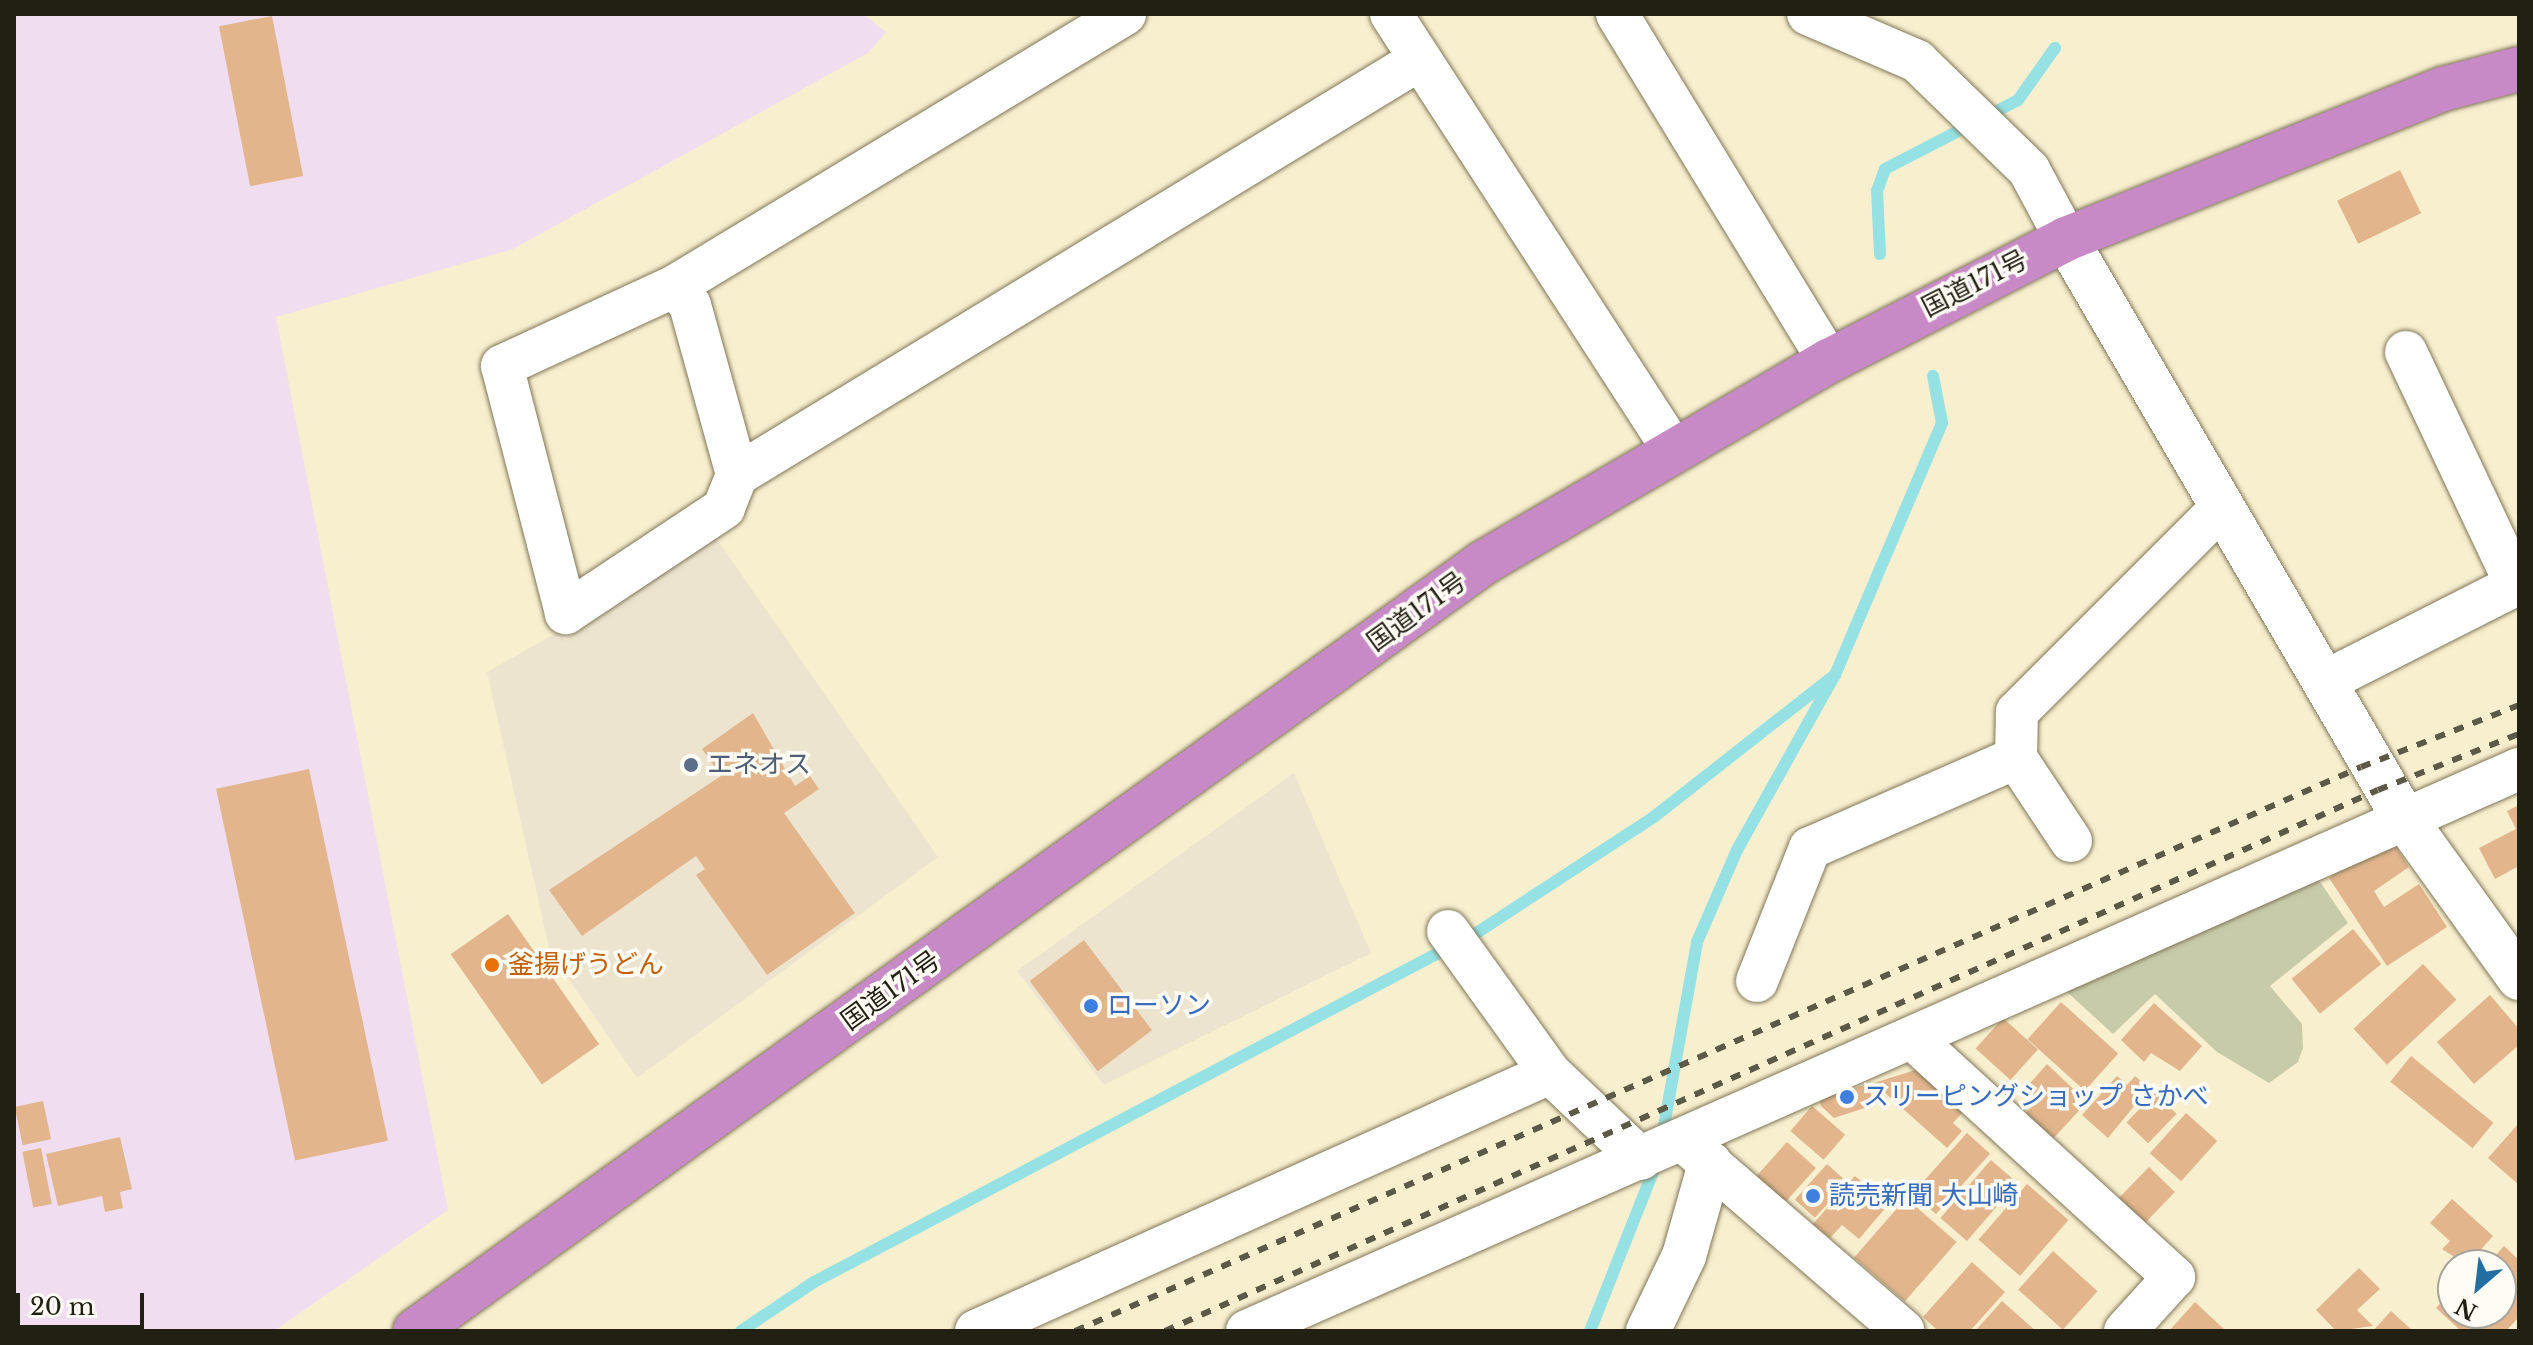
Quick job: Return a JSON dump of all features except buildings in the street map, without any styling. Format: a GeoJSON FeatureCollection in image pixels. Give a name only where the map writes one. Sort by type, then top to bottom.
{"type":"FeatureCollection","features":[{"type":"Feature","properties":{"kind":"highway","name":"国道171号"},"geometry":{"type":"LineString","coordinates":[[415,1331],[1483,563],[1829,361],[2066,239],[2443,89],[2519,69]]}},
{"type":"Feature","properties":{"kind":"street"},"geometry":{"type":"LineString","coordinates":[[675,286],[690,305],[737,475],[724,508],[566,613],[502,366],[675,286],[1125,14]]}},
{"type":"Feature","properties":{"kind":"street"},"geometry":{"type":"LineString","coordinates":[[1391,14],[1674,451]]}},
{"type":"Feature","properties":{"kind":"street"},"geometry":{"type":"LineString","coordinates":[[1617,14],[1829,361]]}},
{"type":"Feature","properties":{"kind":"street"},"geometry":{"type":"LineString","coordinates":[[1808,14],[1917,61],[2029,170],[2066,239],[2402,815],[2519,978]]}},
{"type":"Feature","properties":{"kind":"street"},"geometry":{"type":"LineString","coordinates":[[737,475],[1419,60]]}},
{"type":"Feature","properties":{"kind":"street"},"geometry":{"type":"LineString","coordinates":[[2324,682],[2517,584],[2406,352]]}},
{"type":"Feature","properties":{"kind":"street"},"geometry":{"type":"LineString","coordinates":[[2071,841],[2016,758],[2017,712],[2222,507]]}},
{"type":"Feature","properties":{"kind":"street"},"geometry":{"type":"LineString","coordinates":[[1757,981],[1810,848],[2016,758]]}},
{"type":"Feature","properties":{"kind":"street"},"geometry":{"type":"LineString","coordinates":[[1247,1331],[1641,1159],[1696,1152],[1912,1038],[2402,815],[2519,769]]}},
{"type":"Feature","properties":{"kind":"street"},"geometry":{"type":"LineString","coordinates":[[1448,931],[1550,1073],[1641,1159]]}},
{"type":"Feature","properties":{"kind":"street"},"geometry":{"type":"LineString","coordinates":[[1912,1038],[2174,1277],[2125,1331]]}},
{"type":"Feature","properties":{"kind":"street"},"geometry":{"type":"LineString","coordinates":[[976,1331],[1550,1073]]}},
{"type":"Feature","properties":{"kind":"street"},"geometry":{"type":"LineString","coordinates":[[1648,1331],[1684,1256],[1696,1152]]}},
{"type":"Feature","properties":{"kind":"street"},"geometry":{"type":"LineString","coordinates":[[1696,1152],[1904,1331]]}},
{"type":"Feature","properties":{"kind":"shaded area"},"geometry":{"type":"Polygon","coordinates":[[[14,14],[863,14],[886,32],[868,53],[513,249],[276,317],[448,1210],[274,1331],[14,1331],[14,14]]]}},
{"type":"Feature","properties":{"kind":"shaded area","name":"エネオス"},"geometry":{"type":"Polygon","coordinates":[[[716,538],[938,857],[637,1078],[550,952],[487,672],[558,632],[565,640],[716,538]]]}},
{"type":"Feature","properties":{"kind":"shaded area"},"geometry":{"type":"Polygon","coordinates":[[[1294,773],[1371,953],[1104,1085],[1017,971],[1294,773]]]}},
{"type":"Feature","properties":{"kind":"green space"},"geometry":{"type":"Polygon","coordinates":[[[2308,864],[2348,923],[2270,986],[2302,1024],[2303,1048],[2298,1062],[2269,1083],[2217,1052],[2155,994],[2113,1034],[2054,980],[2308,864]]]}},
{"type":"Feature","properties":{"kind":"waterway"},"geometry":{"type":"LineString","coordinates":[[1880,254],[1877,191],[1885,169],[2018,100],[2055,48]]}},
{"type":"Feature","properties":{"kind":"waterway"},"geometry":{"type":"LineString","coordinates":[[1662,1137],[1697,942],[1737,850],[1835,675],[1942,423],[1933,376]]}},
{"type":"Feature","properties":{"kind":"waterway"},"geometry":{"type":"LineString","coordinates":[[741,1331],[814,1282],[1478,932],[1655,816],[1835,675]]}},
{"type":"Feature","properties":{"kind":"waterway"},"geometry":{"type":"LineString","coordinates":[[1590,1331],[1658,1159]]}},
{"type":"Feature","properties":{"kind":"railway"},"geometry":{"type":"LineString","coordinates":[[1075,1331],[2361,767],[2519,705]]}},
{"type":"Feature","properties":{"kind":"railway"},"geometry":{"type":"LineString","coordinates":[[1165,1331],[2378,790],[2519,734]]}},
{"type":"Feature","properties":{"kind":"place","name":"エネオス"},"geometry":{"type":"Point","coordinates":[691,765]}},
{"type":"Feature","properties":{"kind":"place","name":"釜揚げうどん"},"geometry":{"type":"Point","coordinates":[492,965]}},
{"type":"Feature","properties":{"kind":"place","name":"ローソン"},"geometry":{"type":"Point","coordinates":[1091,1006]}},
{"type":"Feature","properties":{"kind":"place","name":"スリーピングショップ さかべ"},"geometry":{"type":"Point","coordinates":[1847,1097]}},
{"type":"Feature","properties":{"kind":"place","name":"読売新聞 大山崎"},"geometry":{"type":"Point","coordinates":[1813,1196]}}]}
